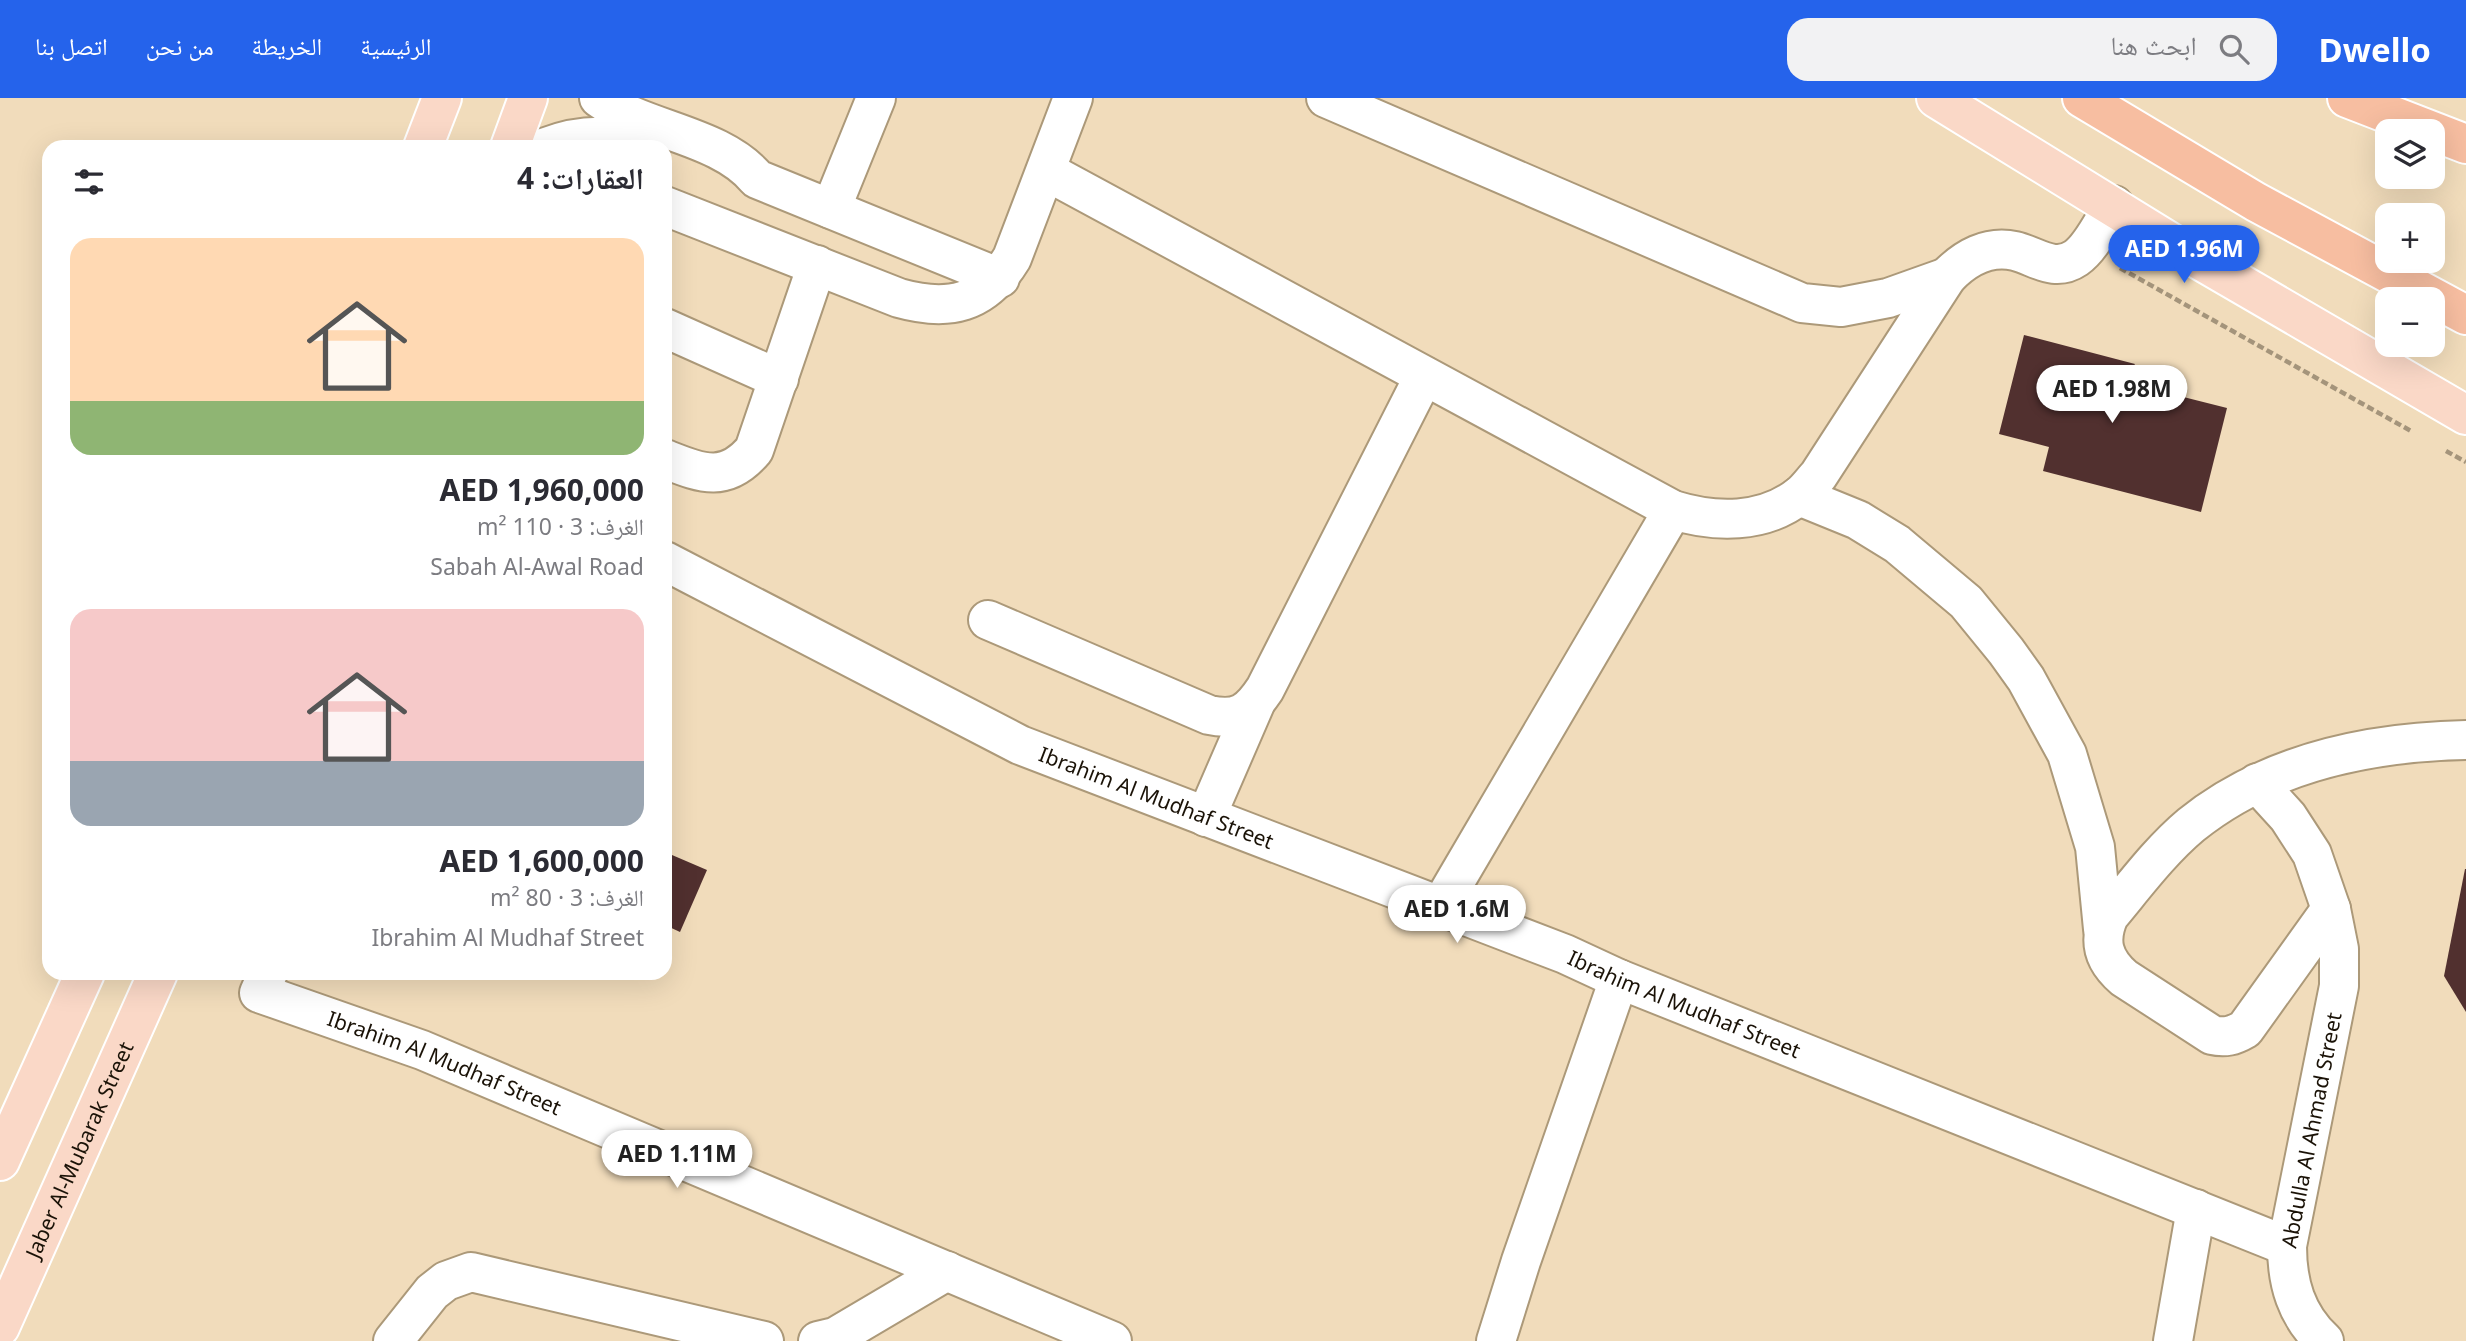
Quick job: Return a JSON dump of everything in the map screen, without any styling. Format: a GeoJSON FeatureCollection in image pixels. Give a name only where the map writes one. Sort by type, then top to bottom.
{"type":"FeatureCollection","features":[{"type":"Feature","properties":{"kind":"highway"},"geometry":{"type":"LineString","coordinates":[[2082,98],[2256,202],[2466,315]]}},
{"type":"Feature","properties":{"kind":"highway"},"geometry":{"type":"LineString","coordinates":[[2337,98],[2375,120]]}},
{"type":"Feature","properties":{"kind":"highway"},"geometry":{"type":"LineString","coordinates":[[2347,98],[2466,144]]}},
{"type":"Feature","properties":{"kind":"highway"},"geometry":{"type":"LineString","coordinates":[[2445,161],[2466,173]]}},
{"type":"Feature","properties":{"kind":"main road"},"geometry":{"type":"LineString","coordinates":[[426,140],[442,98]]}},
{"type":"Feature","properties":{"kind":"main road"},"geometry":{"type":"LineString","coordinates":[[513,140],[528,98]]}},
{"type":"Feature","properties":{"kind":"main road"},"geometry":{"type":"LineString","coordinates":[[1936,98],[2114,205],[2186,252],[2466,415]]}},
{"type":"Feature","properties":{"kind":"main road"},"geometry":{"type":"LineString","coordinates":[[0,1161],[8,1122],[81,980]]}},
{"type":"Feature","properties":{"kind":"main road","name":"Jaber Al-Mubarak Street"},"geometry":{"type":"LineString","coordinates":[[0,1327],[155,980]]}},
{"type":"Feature","properties":{"kind":"main road"},"geometry":{"type":"LineString","coordinates":[[21,1341],[26,1296],[37,1240]]}},
{"type":"Feature","properties":{"kind":"street"},"geometry":{"type":"LineString","coordinates":[[599,98],[620,111],[735,158],[757,179],[1000,278]]}},
{"type":"Feature","properties":{"kind":"street"},"geometry":{"type":"LineString","coordinates":[[831,209],[876,98]]}},
{"type":"Feature","properties":{"kind":"street"},"geometry":{"type":"LineString","coordinates":[[672,209],[898,298],[920,304],[942,305],[964,300],[984,291],[1000,278],[1012,258],[1073,98]]}},
{"type":"Feature","properties":{"kind":"street"},"geometry":{"type":"LineString","coordinates":[[1326,98],[1802,303],[1841,307],[1888,298],[1947,277]]}},
{"type":"Feature","properties":{"kind":"street"},"geometry":{"type":"LineString","coordinates":[[568,140],[611,136],[625,140]]}},
{"type":"Feature","properties":{"kind":"street"},"geometry":{"type":"LineString","coordinates":[[672,157],[729,180],[738,182],[757,179]]}},
{"type":"Feature","properties":{"kind":"street"},"geometry":{"type":"LineString","coordinates":[[1046,171],[1673,510],[1699,518],[1725,520],[1752,517],[1777,509],[1800,496],[1818,476],[1947,277],[1969,258],[1996,249],[2015,251],[2056,265],[2067,263],[2078,257],[2086,248],[2114,205]]}},
{"type":"Feature","properties":{"kind":"street"},"geometry":{"type":"LineString","coordinates":[[672,462],[709,473],[735,468],[754,450],[817,265]]}},
{"type":"Feature","properties":{"kind":"street"},"geometry":{"type":"LineString","coordinates":[[672,331],[779,379]]}},
{"type":"Feature","properties":{"kind":"street"},"geometry":{"type":"LineString","coordinates":[[1206,817],[1255,704],[1424,376]]}},
{"type":"Feature","properties":{"kind":"street"},"geometry":{"type":"LineString","coordinates":[[1800,496],[1858,520],[1897,544],[1966,602],[2026,680],[2067,754],[2095,846],[2102,943],[2106,957],[2114,969],[2212,1035],[2223,1038],[2235,1035],[2245,1029],[2331,909]]}},
{"type":"Feature","properties":{"kind":"street"},"geometry":{"type":"LineString","coordinates":[[1440,907],[1673,510]]}},
{"type":"Feature","properties":{"kind":"street","name":"Ibrahim Al Mudhaf Street"},"geometry":{"type":"LineString","coordinates":[[672,565],[1020,745],[1565,954],[1619,979],[2287,1246]]}},
{"type":"Feature","properties":{"kind":"street"},"geometry":{"type":"LineString","coordinates":[[988,620],[1209,715],[1225,718],[1240,716],[1255,704]]}},
{"type":"Feature","properties":{"kind":"street"},"geometry":{"type":"LineString","coordinates":[[2103,929],[2109,916],[2169,845],[2193,824],[2257,783],[2342,753],[2382,746],[2466,740]]}},
{"type":"Feature","properties":{"kind":"street","name":"Abdulla Al Ahmad Street"},"geometry":{"type":"LineString","coordinates":[[2257,783],[2288,817],[2312,854],[2331,909],[2339,949],[2339,986],[2287,1246],[2287,1269],[2292,1293],[2302,1314],[2324,1341]]}},
{"type":"Feature","properties":{"kind":"street"},"geometry":{"type":"LineString","coordinates":[[1496,1341],[1525,1248],[1619,979]]}},
{"type":"Feature","properties":{"kind":"street","name":"Ibrahim Al Mudhaf Street"},"geometry":{"type":"LineString","coordinates":[[265,980],[259,993],[422,1050],[1112,1341]]}},
{"type":"Feature","properties":{"kind":"street"},"geometry":{"type":"LineString","coordinates":[[2173,1341],[2196,1209]]}},
{"type":"Feature","properties":{"kind":"street"},"geometry":{"type":"LineString","coordinates":[[818,1341],[835,1337],[947,1271]]}},
{"type":"Feature","properties":{"kind":"street"},"geometry":{"type":"LineString","coordinates":[[393,1341],[432,1292],[446,1281],[471,1272],[764,1341]]}},
{"type":"Feature","properties":{"kind":"path"},"geometry":{"type":"LineString","coordinates":[[2086,248],[2418,435]]}},
{"type":"Feature","properties":{"kind":"path"},"geometry":{"type":"LineString","coordinates":[[2442,449],[2466,462]]}},
{"type":"Feature","properties":{"kind":"building"},"geometry":{"type":"Polygon","coordinates":[[[2024,335],[2135,364],[2124,382],[2227,408],[2201,512],[2043,471],[2049,447],[1999,434],[2024,335]]]}},
{"type":"Feature","properties":{"kind":"building"},"geometry":{"type":"Polygon","coordinates":[[[672,855],[707,870],[680,932],[672,928],[672,855]]]}},
{"type":"Feature","properties":{"kind":"building"},"geometry":{"type":"Polygon","coordinates":[[[2466,869],[2466,1012],[2444,976],[2466,869]]]}}]}
